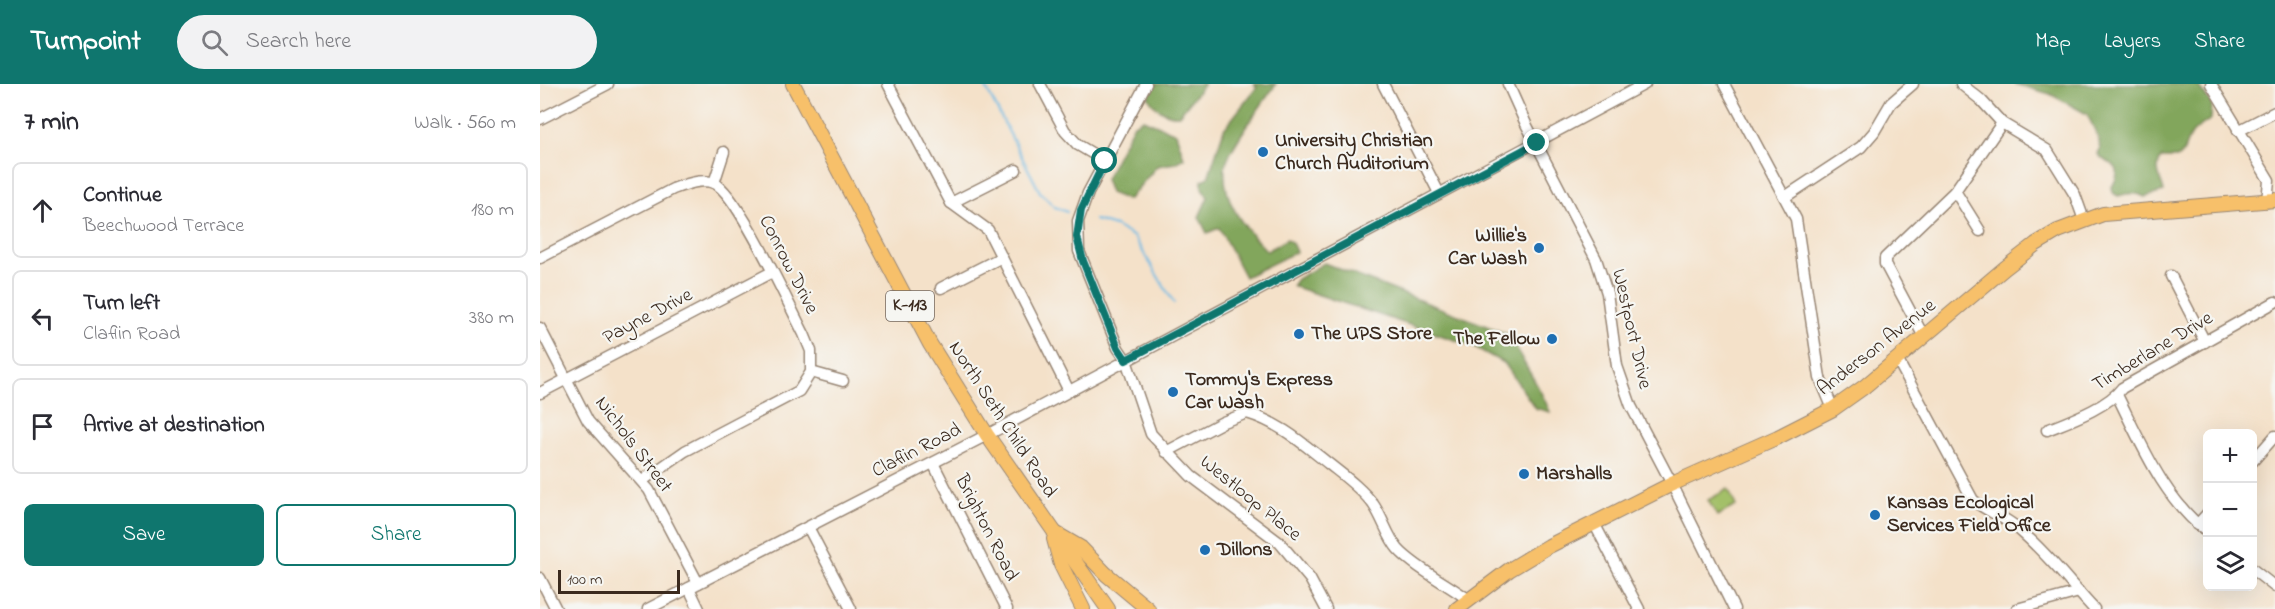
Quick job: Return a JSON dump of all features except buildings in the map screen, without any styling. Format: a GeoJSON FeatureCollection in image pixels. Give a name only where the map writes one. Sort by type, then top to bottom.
{"type":"FeatureCollection","features":[{"type":"Feature","properties":{"kind":"main road","name":"North Seth Child Road"},"geometry":{"type":"LineString","coordinates":[[793,84],[930,344],[987,435],[1108,609]]}},
{"type":"Feature","properties":{"kind":"main road","name":"Anderson Avenue"},"geometry":{"type":"LineString","coordinates":[[1457,609],[1528,557],[1672,484],[1778,437],[1833,409],[1864,387],[2036,244],[2058,231],[2084,220],[2119,212],[2272,203]]}},
{"type":"Feature","properties":{"kind":"main road"},"geometry":{"type":"LineString","coordinates":[[1052,531],[1061,565],[1083,609]]}},
{"type":"Feature","properties":{"kind":"main road"},"geometry":{"type":"LineString","coordinates":[[1052,531],[1081,548],[1106,574],[1148,609]]}},
{"type":"Feature","properties":{"kind":"street"},"geometry":{"type":"LineString","coordinates":[[540,119],[608,84]]}},
{"type":"Feature","properties":{"kind":"street"},"geometry":{"type":"LineString","coordinates":[[888,84],[951,203],[988,230],[1069,391]]}},
{"type":"Feature","properties":{"kind":"street"},"geometry":{"type":"LineString","coordinates":[[1040,84],[1065,131],[1078,145],[1105,161]]}},
{"type":"Feature","properties":{"kind":"street","name":"Westloop Place"},"geometry":{"type":"LineString","coordinates":[[1146,84],[1081,210],[1077,237],[1083,261],[1118,348],[1126,360],[1151,434],[1191,476],[1280,543],[1310,579],[1326,609]]}},
{"type":"Feature","properties":{"kind":"street"},"geometry":{"type":"LineString","coordinates":[[1383,84],[1439,193]]}},
{"type":"Feature","properties":{"kind":"street","name":"Westport Drive"},"geometry":{"type":"LineString","coordinates":[[1508,84],[1596,259],[1607,292],[1617,366],[1631,406],[1734,609]]}},
{"type":"Feature","properties":{"kind":"street","name":"Claflin Road"},"geometry":{"type":"LineString","coordinates":[[648,609],[987,435],[1645,84]]}},
{"type":"Feature","properties":{"kind":"street"},"geometry":{"type":"LineString","coordinates":[[1724,84],[1797,219],[1820,378],[1833,409]]}},
{"type":"Feature","properties":{"kind":"street"},"geometry":{"type":"LineString","coordinates":[[1785,197],[1861,147],[1874,132],[1891,103],[1913,84]]}},
{"type":"Feature","properties":{"kind":"street"},"geometry":{"type":"LineString","coordinates":[[1961,84],[1981,100],[2002,123],[2047,150],[2075,195],[2084,220]]}},
{"type":"Feature","properties":{"kind":"street"},"geometry":{"type":"LineString","coordinates":[[2211,84],[2269,180],[2272,203]]}},
{"type":"Feature","properties":{"kind":"street"},"geometry":{"type":"LineString","coordinates":[[2238,131],[2275,112]]}},
{"type":"Feature","properties":{"kind":"street"},"geometry":{"type":"LineString","coordinates":[[1924,337],[1885,264],[1885,258],[1955,191],[2002,123]]}},
{"type":"Feature","properties":{"kind":"street"},"geometry":{"type":"LineString","coordinates":[[540,258],[673,189],[687,184],[714,183],[724,152]]}},
{"type":"Feature","properties":{"kind":"street"},"geometry":{"type":"LineString","coordinates":[[951,203],[1016,170]]}},
{"type":"Feature","properties":{"kind":"street","name":"Conrow Drive"},"geometry":{"type":"LineString","coordinates":[[714,183],[736,204],[772,272],[811,351],[811,372]]}},
{"type":"Feature","properties":{"kind":"street"},"geometry":{"type":"LineString","coordinates":[[1955,191],[1980,231]]}},
{"type":"Feature","properties":{"kind":"street"},"geometry":{"type":"LineString","coordinates":[[941,288],[1002,257]]}},
{"type":"Feature","properties":{"kind":"street","name":"Payne Drive"},"geometry":{"type":"LineString","coordinates":[[540,393],[772,272]]}},
{"type":"Feature","properties":{"kind":"street"},"geometry":{"type":"LineString","coordinates":[[2170,276],[2205,342]]}},
{"type":"Feature","properties":{"kind":"street","name":"Timberlane Drive"},"geometry":{"type":"LineString","coordinates":[[2047,430],[2077,418],[2117,395],[2122,388],[2275,303]]}},
{"type":"Feature","properties":{"kind":"street","name":"Nichols Street"},"geometry":{"type":"LineString","coordinates":[[540,328],[588,421],[642,481],[694,586],[699,609]]}},
{"type":"Feature","properties":{"kind":"street"},"geometry":{"type":"LineString","coordinates":[[1897,359],[1973,500],[2022,532],[2094,609]]}},
{"type":"Feature","properties":{"kind":"street"},"geometry":{"type":"LineString","coordinates":[[642,481],[685,451],[792,396],[804,385],[811,372],[843,381]]}},
{"type":"Feature","properties":{"kind":"street"},"geometry":{"type":"LineString","coordinates":[[2117,395],[2149,460],[2171,496],[2203,529]]}},
{"type":"Feature","properties":{"kind":"street","name":"Westloop Place"},"geometry":{"type":"LineString","coordinates":[[1166,452],[1223,422],[1246,414],[1280,427],[1346,478],[1371,501],[1382,516],[1392,539],[1406,556],[1469,600]]}},
{"type":"Feature","properties":{"kind":"street"},"geometry":{"type":"LineString","coordinates":[[2257,457],[2275,436]]}},
{"type":"Feature","properties":{"kind":"street","name":"Brighton Road"},"geometry":{"type":"LineString","coordinates":[[933,463],[1007,609]]}},
{"type":"Feature","properties":{"kind":"street"},"geometry":{"type":"LineString","coordinates":[[2197,525],[2203,518]]}},
{"type":"Feature","properties":{"kind":"street"},"geometry":{"type":"LineString","coordinates":[[1594,523],[1639,609]]}},
{"type":"Feature","properties":{"kind":"street"},"geometry":{"type":"LineString","coordinates":[[808,527],[851,609]]}},
{"type":"Feature","properties":{"kind":"street"},"geometry":{"type":"LineString","coordinates":[[2257,572],[2275,587]]}},
{"type":"Feature","properties":{"kind":"street"},"geometry":{"type":"LineString","coordinates":[[540,578],[556,609]]}},
{"type":"Feature","properties":{"kind":"street"},"geometry":{"type":"LineString","coordinates":[[2017,609],[2079,592]]}},
{"type":"Feature","properties":{"kind":"green space"},"geometry":{"type":"Polygon","coordinates":[[[1155,84],[1204,84],[1179,115],[1174,115],[1160,110],[1148,96],[1155,84]]]}},
{"type":"Feature","properties":{"kind":"green space"},"geometry":{"type":"Polygon","coordinates":[[[1254,84],[1276,84],[1239,138],[1227,160],[1225,180],[1227,192],[1236,214],[1267,251],[1287,239],[1292,243],[1296,252],[1245,277],[1219,228],[1207,233],[1199,217],[1208,197],[1202,188],[1202,180],[1208,178],[1224,129],[1257,87],[1254,84]]]}},
{"type":"Feature","properties":{"kind":"green space"},"geometry":{"type":"Polygon","coordinates":[[[2015,84],[2197,84],[2212,105],[2211,119],[2193,132],[2184,151],[2177,158],[2161,158],[2158,171],[2164,192],[2145,197],[2138,194],[2118,196],[2113,193],[2112,187],[2116,179],[2116,169],[2098,154],[2100,149],[2098,137],[2087,114],[2050,94],[2015,84]]]}},
{"type":"Feature","properties":{"kind":"green space"},"geometry":{"type":"Polygon","coordinates":[[[1143,119],[1176,133],[1184,158],[1175,163],[1157,166],[1128,200],[1110,193],[1105,179],[1134,124],[1143,119]]]}},
{"type":"Feature","properties":{"kind":"green space"},"geometry":{"type":"Polygon","coordinates":[[[1324,263],[1510,335],[1550,412],[1535,408],[1505,364],[1473,346],[1292,286],[1297,279],[1324,263]]]}},
{"type":"Feature","properties":{"kind":"green space"},"geometry":{"type":"Polygon","coordinates":[[[1728,489],[1736,506],[1717,516],[1708,500],[1728,489]]]}},
{"type":"Feature","properties":{"kind":"waterway"},"geometry":{"type":"LineString","coordinates":[[984,84],[1040,192],[1055,207],[1067,212]]}},
{"type":"Feature","properties":{"kind":"waterway"},"geometry":{"type":"LineString","coordinates":[[1095,220],[1115,226],[1134,237],[1174,303]]}},
{"type":"Feature","properties":{"kind":"place","name":"University Christian Church Auditorium"},"geometry":{"type":"Point","coordinates":[1263,152]}},
{"type":"Feature","properties":{"kind":"place","name":"Willie's Car Wash"},"geometry":{"type":"Point","coordinates":[1539,248]}},
{"type":"Feature","properties":{"kind":"place","name":"The UPS Store"},"geometry":{"type":"Point","coordinates":[1299,334]}},
{"type":"Feature","properties":{"kind":"place","name":"The Fellow"},"geometry":{"type":"Point","coordinates":[1552,339]}},
{"type":"Feature","properties":{"kind":"place","name":"Tommy's Express Car Wash"},"geometry":{"type":"Point","coordinates":[1173,392]}},
{"type":"Feature","properties":{"kind":"place","name":"Marshalls"},"geometry":{"type":"Point","coordinates":[1524,474]}},
{"type":"Feature","properties":{"kind":"place","name":"Kansas Ecological Services Field Office"},"geometry":{"type":"Point","coordinates":[1875,515]}},
{"type":"Feature","properties":{"kind":"place","name":"Dillons"},"geometry":{"type":"Point","coordinates":[1205,550]}},
{"type":"Feature","properties":{"kind":"route"},"geometry":{"type":"LineString","coordinates":[[1105,161],[1081,210],[1077,237],[1079,251],[1118,348],[1126,360],[1537,143]]}}]}
